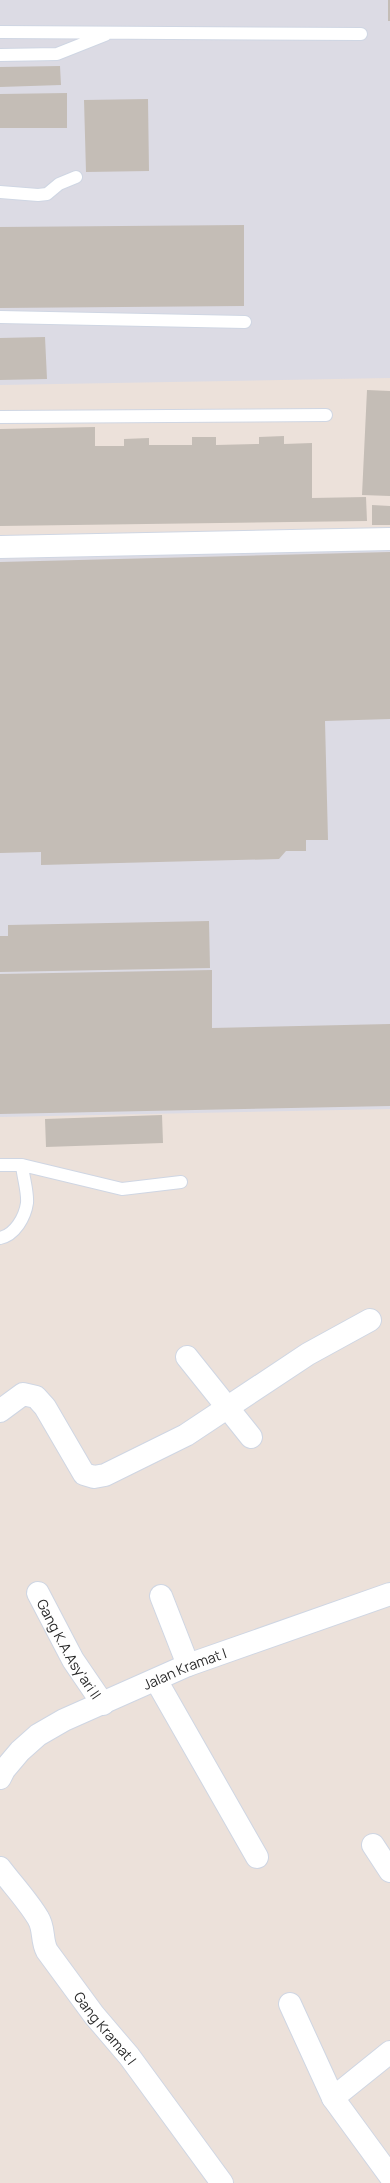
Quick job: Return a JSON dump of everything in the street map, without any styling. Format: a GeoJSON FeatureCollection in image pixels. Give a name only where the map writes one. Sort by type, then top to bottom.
{"type":"FeatureCollection","features":[{"type":"Feature","properties":{"kind":"street"},"geometry":{"type":"LineString","coordinates":[[0,547],[390,539]]}},
{"type":"Feature","properties":{"kind":"street"},"geometry":{"type":"LineString","coordinates":[[0,1411],[23,1394],[36,1397],[46,1407],[84,1474],[94,1477],[105,1475],[186,1435],[308,1354],[370,1320]]}},
{"type":"Feature","properties":{"kind":"street"},"geometry":{"type":"LineString","coordinates":[[187,1357],[251,1437]]}},
{"type":"Feature","properties":{"kind":"street","name":"Gang K.A.Asy'ari II"},"geometry":{"type":"LineString","coordinates":[[38,1593],[73,1660],[103,1704]]}},
{"type":"Feature","properties":{"kind":"street","name":"Jalan Kramat I"},"geometry":{"type":"LineString","coordinates":[[0,1778],[4,1770],[20,1751],[38,1735],[64,1720],[188,1665],[390,1594]]}},
{"type":"Feature","properties":{"kind":"street"},"geometry":{"type":"LineString","coordinates":[[161,1596],[188,1665]]}},
{"type":"Feature","properties":{"kind":"street"},"geometry":{"type":"LineString","coordinates":[[156,1680],[257,1857]]}},
{"type":"Feature","properties":{"kind":"street"},"geometry":{"type":"LineString","coordinates":[[373,1846],[390,1872]]}},
{"type":"Feature","properties":{"kind":"street","name":"Gang Kramat I"},"geometry":{"type":"LineString","coordinates":[[0,1868],[39,1919],[43,1931],[42,1942],[48,1951],[94,2015],[129,2056],[222,2183]]}},
{"type":"Feature","properties":{"kind":"street"},"geometry":{"type":"LineString","coordinates":[[290,2004],[333,2098],[390,2176]]}},
{"type":"Feature","properties":{"kind":"street"},"geometry":{"type":"LineString","coordinates":[[333,2098],[390,2052]]}},
{"type":"Feature","properties":{"kind":"lane"},"geometry":{"type":"LineString","coordinates":[[0,32],[360,34]]}},
{"type":"Feature","properties":{"kind":"lane"},"geometry":{"type":"LineString","coordinates":[[0,55],[58,54],[111,33]]}},
{"type":"Feature","properties":{"kind":"lane"},"geometry":{"type":"LineString","coordinates":[[0,192],[38,195],[47,194],[59,184],[76,177]]}},
{"type":"Feature","properties":{"kind":"lane"},"geometry":{"type":"LineString","coordinates":[[0,318],[245,322]]}},
{"type":"Feature","properties":{"kind":"lane"},"geometry":{"type":"LineString","coordinates":[[0,417],[326,414]]}},
{"type":"Feature","properties":{"kind":"lane"},"geometry":{"type":"LineString","coordinates":[[0,1164],[22,1165],[122,1189],[181,1182]]}},
{"type":"Feature","properties":{"kind":"lane"},"geometry":{"type":"LineString","coordinates":[[0,1238],[6,1236],[21,1222],[27,1202],[22,1165]]}},
{"type":"Feature","properties":{"kind":"shaded area"},"geometry":{"type":"Polygon","coordinates":[[[0,0],[390,0],[390,378],[0,385],[0,0]]]}},
{"type":"Feature","properties":{"kind":"shaded area"},"geometry":{"type":"Polygon","coordinates":[[[390,549],[390,1109],[0,1117],[0,559],[390,549]]]}},
{"type":"Feature","properties":{"kind":"building"},"geometry":{"type":"Polygon","coordinates":[[[388,0],[390,0],[390,21],[388,21],[388,0]]]}},
{"type":"Feature","properties":{"kind":"building"},"geometry":{"type":"Polygon","coordinates":[[[60,66],[61,85],[0,87],[0,67],[60,66]]]}},
{"type":"Feature","properties":{"kind":"building"},"geometry":{"type":"Polygon","coordinates":[[[67,93],[67,128],[0,128],[0,94],[67,93]]]}},
{"type":"Feature","properties":{"kind":"building"},"geometry":{"type":"Polygon","coordinates":[[[148,99],[149,171],[86,172],[84,100],[148,99]]]}},
{"type":"Feature","properties":{"kind":"building"},"geometry":{"type":"Polygon","coordinates":[[[244,225],[244,306],[0,308],[0,227],[244,225]]]}},
{"type":"Feature","properties":{"kind":"building"},"geometry":{"type":"Polygon","coordinates":[[[45,337],[47,379],[0,380],[0,338],[45,337]]]}},
{"type":"Feature","properties":{"kind":"building"},"geometry":{"type":"Polygon","coordinates":[[[367,390],[390,391],[390,496],[362,495],[367,390]]]}},
{"type":"Feature","properties":{"kind":"building"},"geometry":{"type":"Polygon","coordinates":[[[95,427],[95,446],[124,446],[124,439],[149,438],[149,445],[192,445],[192,437],[216,437],[216,445],[259,444],[259,437],[284,436],[284,444],[312,443],[312,498],[366,497],[367,521],[0,526],[0,429],[95,427]]]}},
{"type":"Feature","properties":{"kind":"building"},"geometry":{"type":"Polygon","coordinates":[[[372,505],[390,506],[390,525],[372,525],[372,505]]]}},
{"type":"Feature","properties":{"kind":"building"},"geometry":{"type":"Polygon","coordinates":[[[390,552],[390,719],[325,721],[328,840],[306,840],[306,851],[286,851],[279,859],[41,865],[41,852],[0,853],[0,562],[390,552]]]}},
{"type":"Feature","properties":{"kind":"building"},"geometry":{"type":"Polygon","coordinates":[[[209,921],[210,968],[0,972],[0,936],[8,936],[8,925],[209,921]]]}},
{"type":"Feature","properties":{"kind":"building"},"geometry":{"type":"Polygon","coordinates":[[[212,970],[212,1028],[390,1024],[390,1106],[0,1114],[0,974],[212,970]]]}},
{"type":"Feature","properties":{"kind":"building"},"geometry":{"type":"Polygon","coordinates":[[[162,1115],[163,1143],[46,1147],[45,1119],[162,1115]]]}}]}
